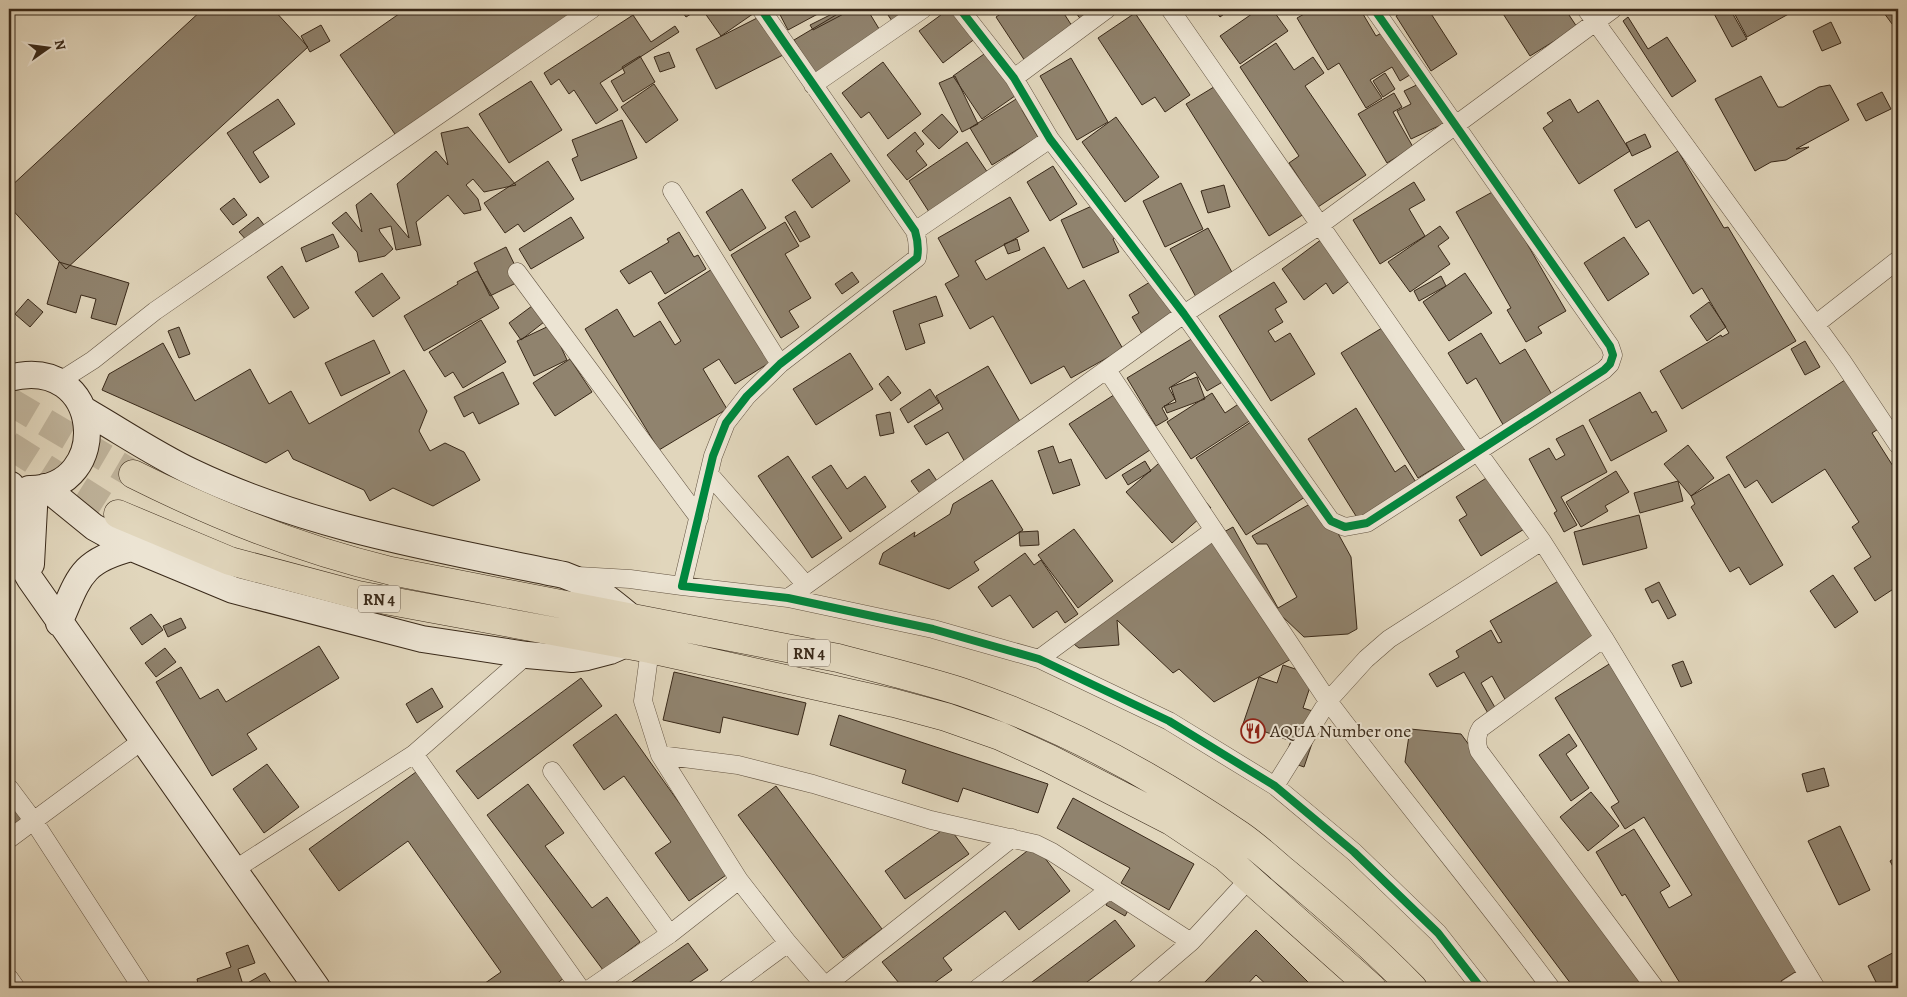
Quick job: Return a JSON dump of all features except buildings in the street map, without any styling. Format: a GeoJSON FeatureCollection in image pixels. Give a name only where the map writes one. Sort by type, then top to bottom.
{"type":"FeatureCollection","features":[{"type":"Feature","properties":{"kind":"highway","name":"RN 4"},"geometry":{"type":"LineString","coordinates":[[133,474],[229,519],[291,543],[338,558],[894,703],[946,717],[1000,736],[1050,759],[1171,821],[1226,857],[1372,988]]}},
{"type":"Feature","properties":{"kind":"highway","name":"RN 4"},"geometry":{"type":"LineString","coordinates":[[118,514],[230,561],[358,595],[584,638],[636,637],[838,658],[909,676],[962,693],[1008,710],[1107,755],[1241,836],[1339,918],[1413,988]]}},
{"type":"Feature","properties":{"kind":"main road"},"geometry":{"type":"LineString","coordinates":[[14,372],[43,375],[60,382],[74,394],[84,410],[88,428],[86,447],[82,458],[66,478],[55,484],[20,494]]}},
{"type":"Feature","properties":{"kind":"main road"},"geometry":{"type":"LineString","coordinates":[[20,494],[94,528],[132,548],[233,590],[422,639],[572,659],[610,651],[636,637],[606,596],[585,582],[339,526],[265,501],[192,472],[84,410]]}},
{"type":"Feature","properties":{"kind":"main road"},"geometry":{"type":"LineString","coordinates":[[20,494],[20,570],[144,740],[317,988]]}},
{"type":"Feature","properties":{"kind":"main road"},"geometry":{"type":"LineString","coordinates":[[59,623],[80,576],[88,568],[112,553],[132,548]]}},
{"type":"Feature","properties":{"kind":"street"},"geometry":{"type":"LineString","coordinates":[[60,382],[93,360],[155,311],[592,9]]}},
{"type":"Feature","properties":{"kind":"street"},"geometry":{"type":"LineString","coordinates":[[682,586],[709,474],[726,423],[747,396],[780,364],[917,258],[918,242],[915,231],[761,9]]}},
{"type":"Feature","properties":{"kind":"street"},"geometry":{"type":"LineString","coordinates":[[813,85],[923,9]]}},
{"type":"Feature","properties":{"kind":"street"},"geometry":{"type":"LineString","coordinates":[[960,9],[1014,78],[1050,139],[1184,314],[1331,520],[1345,527],[1367,523],[1604,370],[1610,364],[1613,355],[1610,346],[1374,9]]}},
{"type":"Feature","properties":{"kind":"street"},"geometry":{"type":"LineString","coordinates":[[1014,78],[1107,9]]}},
{"type":"Feature","properties":{"kind":"street"},"geometry":{"type":"LineString","coordinates":[[1170,9],[1477,452],[1542,541],[1604,638],[1812,982],[1788,988]]}},
{"type":"Feature","properties":{"kind":"street"},"geometry":{"type":"LineString","coordinates":[[788,598],[1184,314],[1320,225],[1455,124],[1591,15],[1613,9]]}},
{"type":"Feature","properties":{"kind":"street"},"geometry":{"type":"LineString","coordinates":[[1591,15],[1816,324],[1898,445]]}},
{"type":"Feature","properties":{"kind":"street"},"geometry":{"type":"LineString","coordinates":[[915,231],[1050,139]]}},
{"type":"Feature","properties":{"kind":"street"},"geometry":{"type":"LineString","coordinates":[[672,191],[780,364]]}},
{"type":"Feature","properties":{"kind":"street"},"geometry":{"type":"LineString","coordinates":[[1816,324],[1898,260]]}},
{"type":"Feature","properties":{"kind":"street"},"geometry":{"type":"LineString","coordinates":[[517,272],[699,518]]}},
{"type":"Feature","properties":{"kind":"street"},"geometry":{"type":"LineString","coordinates":[[1107,370],[1328,701],[1398,793],[1508,930],[1551,988]]}},
{"type":"Feature","properties":{"kind":"street"},"geometry":{"type":"LineString","coordinates":[[709,474],[806,585]]}},
{"type":"Feature","properties":{"kind":"street"},"geometry":{"type":"LineString","coordinates":[[1040,659],[1214,530]]}},
{"type":"Feature","properties":{"kind":"street"},"geometry":{"type":"LineString","coordinates":[[1275,786],[1328,701],[1366,659],[1389,639],[1542,541]]}},
{"type":"Feature","properties":{"kind":"street"},"geometry":{"type":"LineString","coordinates":[[564,576],[630,579],[788,598],[933,628],[1040,659],[1169,721],[1275,786],[1354,852],[1438,933],[1481,988]]}},
{"type":"Feature","properties":{"kind":"street"},"geometry":{"type":"LineString","coordinates":[[636,637],[643,701],[660,755],[739,880],[788,943],[826,987],[1012,838]]}},
{"type":"Feature","properties":{"kind":"street"},"geometry":{"type":"LineString","coordinates":[[1604,638],[1481,728],[1477,736],[1477,744],[1479,751],[1655,988]]}},
{"type":"Feature","properties":{"kind":"street"},"geometry":{"type":"LineString","coordinates":[[234,870],[414,754],[527,654]]}},
{"type":"Feature","properties":{"kind":"street"},"geometry":{"type":"LineString","coordinates":[[9,839],[144,740]]}},
{"type":"Feature","properties":{"kind":"street"},"geometry":{"type":"LineString","coordinates":[[414,754],[580,988]]}},
{"type":"Feature","properties":{"kind":"street"},"geometry":{"type":"LineString","coordinates":[[660,755],[738,765],[813,784],[931,820],[1036,844],[1052,852],[1191,942]]}},
{"type":"Feature","properties":{"kind":"street"},"geometry":{"type":"LineString","coordinates":[[552,771],[670,934]]}},
{"type":"Feature","properties":{"kind":"street"},"geometry":{"type":"LineString","coordinates":[[9,788],[33,820],[142,988]]}},
{"type":"Feature","properties":{"kind":"street"},"geometry":{"type":"LineString","coordinates":[[1137,988],[1191,942],[1250,878]]}},
{"type":"Feature","properties":{"kind":"street"},"geometry":{"type":"LineString","coordinates":[[591,988],[670,934],[739,880]]}},
{"type":"Feature","properties":{"kind":"street"},"geometry":{"type":"LineString","coordinates":[[978,988],[1109,890]]}},
{"type":"Feature","properties":{"kind":"street"},"geometry":{"type":"LineString","coordinates":[[727,988],[788,943]]}},
{"type":"Feature","properties":{"kind":"street"},"geometry":{"type":"LineString","coordinates":[[9,978],[16,988]]}},
{"type":"Feature","properties":{"kind":"tunnel"},"geometry":{"type":"LineString","coordinates":[[9,401],[133,474]]}},
{"type":"Feature","properties":{"kind":"tunnel"},"geometry":{"type":"LineString","coordinates":[[9,445],[118,514]]}},
{"type":"Feature","properties":{"kind":"cycle path"},"geometry":{"type":"LineString","coordinates":[[761,9],[915,231],[918,254],[917,258],[780,364],[747,396],[726,423],[713,456],[682,586],[788,598],[933,629],[1039,659],[1169,721],[1275,786],[1354,852],[1438,933],[1481,988]]}},
{"type":"Feature","properties":{"kind":"cycle path"},"geometry":{"type":"LineString","coordinates":[[960,9],[1014,78],[1050,139],[1184,314],[1331,521],[1345,527],[1367,523],[1604,370],[1610,364],[1613,355],[1610,346],[1374,9]]}},
{"type":"Feature","properties":{"kind":"place","name":"AQUA Number one"},"geometry":{"type":"Point","coordinates":[1253,731]}}]}
